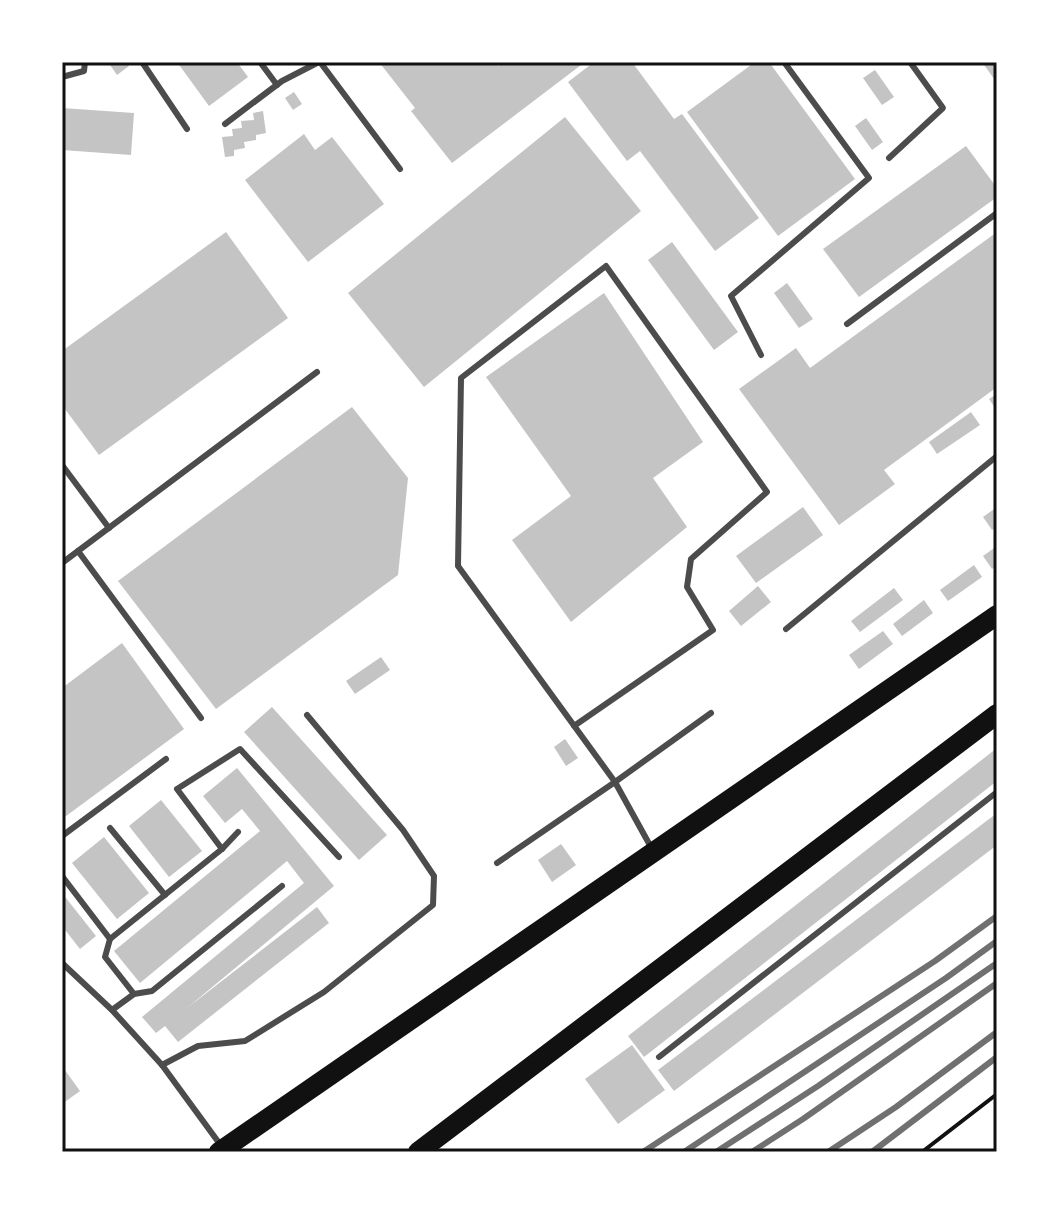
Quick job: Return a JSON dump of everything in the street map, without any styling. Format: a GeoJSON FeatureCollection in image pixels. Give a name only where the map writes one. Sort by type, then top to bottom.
{"type":"FeatureCollection","features":[{"type":"Feature","properties":{"kind":"main road"},"geometry":{"type":"LineString","coordinates":[[221,1150],[997,615]]}},
{"type":"Feature","properties":{"kind":"main road"},"geometry":{"type":"LineString","coordinates":[[418,1152],[997,714]]}},
{"type":"Feature","properties":{"kind":"lane"},"geometry":{"type":"LineString","coordinates":[[62,77],[84,71],[85,62]]}},
{"type":"Feature","properties":{"kind":"lane"},"geometry":{"type":"LineString","coordinates":[[142,62],[187,129]]}},
{"type":"Feature","properties":{"kind":"lane"},"geometry":{"type":"LineString","coordinates":[[260,62],[277,85]]}},
{"type":"Feature","properties":{"kind":"lane"},"geometry":{"type":"LineString","coordinates":[[225,124],[277,85],[320,62],[400,169]]}},
{"type":"Feature","properties":{"kind":"lane"},"geometry":{"type":"LineString","coordinates":[[761,355],[731,296],[869,178],[784,62]]}},
{"type":"Feature","properties":{"kind":"lane"},"geometry":{"type":"LineString","coordinates":[[889,158],[943,108],[910,62]]}},
{"type":"Feature","properties":{"kind":"lane"},"geometry":{"type":"LineString","coordinates":[[847,324],[997,213]]}},
{"type":"Feature","properties":{"kind":"lane"},"geometry":{"type":"LineString","coordinates":[[574,726],[713,630],[687,587],[691,559],[767,492],[606,266],[461,378],[458,566],[574,726],[615,782],[653,852]]}},
{"type":"Feature","properties":{"kind":"lane"},"geometry":{"type":"LineString","coordinates":[[62,563],[317,372]]}},
{"type":"Feature","properties":{"kind":"lane"},"geometry":{"type":"LineString","coordinates":[[786,629],[997,456]]}},
{"type":"Feature","properties":{"kind":"lane"},"geometry":{"type":"LineString","coordinates":[[62,465],[109,528]]}},
{"type":"Feature","properties":{"kind":"lane"},"geometry":{"type":"LineString","coordinates":[[78,551],[201,718]]}},
{"type":"Feature","properties":{"kind":"lane"},"geometry":{"type":"LineString","coordinates":[[497,863],[711,713]]}},
{"type":"Feature","properties":{"kind":"lane"},"geometry":{"type":"LineString","coordinates":[[162,1065],[198,1046],[245,1041],[324,992],[433,905],[434,876],[403,830],[307,715]]}},
{"type":"Feature","properties":{"kind":"lane"},"geometry":{"type":"LineString","coordinates":[[222,849],[177,789],[240,749],[339,857]]}},
{"type":"Feature","properties":{"kind":"lane"},"geometry":{"type":"LineString","coordinates":[[62,836],[166,759]]}},
{"type":"Feature","properties":{"kind":"lane"},"geometry":{"type":"LineString","coordinates":[[659,1057],[997,792]]}},
{"type":"Feature","properties":{"kind":"lane"},"geometry":{"type":"LineString","coordinates":[[110,828],[165,895]]}},
{"type":"Feature","properties":{"kind":"lane"},"geometry":{"type":"LineString","coordinates":[[134,994],[105,957],[110,939],[222,849],[238,832]]}},
{"type":"Feature","properties":{"kind":"lane"},"geometry":{"type":"LineString","coordinates":[[62,876],[110,939]]}},
{"type":"Feature","properties":{"kind":"lane"},"geometry":{"type":"LineString","coordinates":[[112,1010],[134,994],[152,991],[282,886]]}},
{"type":"Feature","properties":{"kind":"lane"},"geometry":{"type":"LineString","coordinates":[[62,963],[112,1010],[162,1065],[221,1150]]}},
{"type":"Feature","properties":{"kind":"path"},"geometry":{"type":"LineString","coordinates":[[922,1152],[997,1094]]}},
{"type":"Feature","properties":{"kind":"building"},"geometry":{"type":"Polygon","coordinates":[[[108,62],[127,62],[129,66],[117,75],[108,62]]]}},
{"type":"Feature","properties":{"kind":"building"},"geometry":{"type":"Polygon","coordinates":[[[177,62],[237,62],[248,77],[209,106],[177,62]]]}},
{"type":"Feature","properties":{"kind":"building"},"geometry":{"type":"Polygon","coordinates":[[[379,62],[495,62],[498,66],[503,62],[585,62],[452,163],[411,111],[415,108],[379,62]]]}},
{"type":"Feature","properties":{"kind":"building"},"geometry":{"type":"Polygon","coordinates":[[[594,62],[632,62],[674,119],[682,114],[759,218],[715,251],[640,151],[627,161],[568,82],[594,62]]]}},
{"type":"Feature","properties":{"kind":"building"},"geometry":{"type":"Polygon","coordinates":[[[755,62],[769,62],[855,179],[778,236],[687,112],[755,62]]]}},
{"type":"Feature","properties":{"kind":"building"},"geometry":{"type":"Polygon","coordinates":[[[982,62],[997,62],[997,83],[982,62]]]}},
{"type":"Feature","properties":{"kind":"building"},"geometry":{"type":"Polygon","coordinates":[[[875,70],[894,97],[882,105],[863,78],[875,70]]]}},
{"type":"Feature","properties":{"kind":"building"},"geometry":{"type":"Polygon","coordinates":[[[294,92],[302,104],[293,110],[285,98],[294,92]]]}},
{"type":"Feature","properties":{"kind":"building"},"geometry":{"type":"Polygon","coordinates":[[[62,108],[134,113],[131,155],[62,150],[62,108]]]}},
{"type":"Feature","properties":{"kind":"building"},"geometry":{"type":"Polygon","coordinates":[[[263,111],[266,133],[256,135],[256,140],[244,142],[245,148],[234,150],[234,156],[225,157],[222,137],[233,136],[232,129],[242,128],[241,121],[254,120],[253,113],[263,111]]]}},
{"type":"Feature","properties":{"kind":"building"},"geometry":{"type":"Polygon","coordinates":[[[565,117],[641,211],[424,387],[348,293],[565,117]]]}},
{"type":"Feature","properties":{"kind":"building"},"geometry":{"type":"Polygon","coordinates":[[[866,118],[883,142],[872,150],[855,126],[866,118]]]}},
{"type":"Feature","properties":{"kind":"building"},"geometry":{"type":"Polygon","coordinates":[[[304,134],[315,150],[332,137],[384,204],[308,262],[245,180],[304,134]]]}},
{"type":"Feature","properties":{"kind":"building"},"geometry":{"type":"Polygon","coordinates":[[[966,146],[997,188],[997,197],[859,297],[823,249],[966,146]]]}},
{"type":"Feature","properties":{"kind":"building"},"geometry":{"type":"Polygon","coordinates":[[[226,232],[288,318],[99,455],[62,405],[62,351],[226,232]]]}},
{"type":"Feature","properties":{"kind":"building"},"geometry":{"type":"Polygon","coordinates":[[[997,232],[997,387],[884,470],[895,484],[839,525],[739,389],[796,348],[810,368],[997,232]]]}},
{"type":"Feature","properties":{"kind":"building"},"geometry":{"type":"Polygon","coordinates":[[[672,242],[738,332],[714,350],[648,260],[672,242]]]}},
{"type":"Feature","properties":{"kind":"building"},"geometry":{"type":"Polygon","coordinates":[[[787,283],[813,319],[799,328],[774,293],[787,283]]]}},
{"type":"Feature","properties":{"kind":"building"},"geometry":{"type":"Polygon","coordinates":[[[604,293],[703,442],[653,478],[687,527],[571,622],[512,540],[571,496],[486,377],[604,293]]]}},
{"type":"Feature","properties":{"kind":"building"},"geometry":{"type":"Polygon","coordinates":[[[997,394],[997,411],[989,399],[997,394]]]}},
{"type":"Feature","properties":{"kind":"building"},"geometry":{"type":"Polygon","coordinates":[[[352,407],[408,478],[398,575],[216,709],[118,581],[352,407]]]}},
{"type":"Feature","properties":{"kind":"building"},"geometry":{"type":"Polygon","coordinates":[[[971,412],[980,425],[937,454],[929,442],[971,412]]]}},
{"type":"Feature","properties":{"kind":"building"},"geometry":{"type":"Polygon","coordinates":[[[803,507],[823,535],[756,583],[736,556],[803,507]]]}},
{"type":"Feature","properties":{"kind":"building"},"geometry":{"type":"Polygon","coordinates":[[[997,507],[997,527],[992,530],[983,517],[997,507]]]}},
{"type":"Feature","properties":{"kind":"building"},"geometry":{"type":"Polygon","coordinates":[[[997,546],[997,566],[992,569],[983,556],[997,546]]]}},
{"type":"Feature","properties":{"kind":"building"},"geometry":{"type":"Polygon","coordinates":[[[974,565],[982,577],[948,601],[940,590],[974,565]]]}},
{"type":"Feature","properties":{"kind":"building"},"geometry":{"type":"Polygon","coordinates":[[[758,586],[771,602],[741,626],[729,611],[758,586]]]}},
{"type":"Feature","properties":{"kind":"building"},"geometry":{"type":"Polygon","coordinates":[[[894,588],[903,600],[860,632],[851,621],[894,588]]]}},
{"type":"Feature","properties":{"kind":"building"},"geometry":{"type":"Polygon","coordinates":[[[924,600],[933,613],[902,636],[893,624],[924,600]]]}},
{"type":"Feature","properties":{"kind":"building"},"geometry":{"type":"Polygon","coordinates":[[[883,631],[893,644],[859,669],[849,655],[883,631]]]}},
{"type":"Feature","properties":{"kind":"building"},"geometry":{"type":"Polygon","coordinates":[[[122,643],[184,729],[62,819],[62,688],[122,643]]]}},
{"type":"Feature","properties":{"kind":"building"},"geometry":{"type":"Polygon","coordinates":[[[381,657],[390,670],[355,694],[346,681],[381,657]]]}},
{"type":"Feature","properties":{"kind":"building"},"geometry":{"type":"Polygon","coordinates":[[[272,707],[387,835],[359,860],[244,732],[272,707]]]}},
{"type":"Feature","properties":{"kind":"building"},"geometry":{"type":"Polygon","coordinates":[[[565,739],[578,758],[566,766],[554,747],[565,739]]]}},
{"type":"Feature","properties":{"kind":"building"},"geometry":{"type":"Polygon","coordinates":[[[997,748],[997,781],[644,1057],[628,1036],[997,748]]]}},
{"type":"Feature","properties":{"kind":"building"},"geometry":{"type":"Polygon","coordinates":[[[237,768],[334,886],[187,1008],[317,907],[329,923],[178,1042],[165,1026],[156,1033],[142,1017],[304,883],[287,861],[140,983],[114,951],[260,831],[242,809],[225,823],[203,796],[237,768]]]}},
{"type":"Feature","properties":{"kind":"building"},"geometry":{"type":"Polygon","coordinates":[[[161,800],[202,851],[169,877],[129,826],[161,800]]]}},
{"type":"Feature","properties":{"kind":"building"},"geometry":{"type":"Polygon","coordinates":[[[997,813],[997,845],[674,1091],[658,1070],[997,813]]]}},
{"type":"Feature","properties":{"kind":"building"},"geometry":{"type":"Polygon","coordinates":[[[104,837],[149,893],[117,919],[72,863],[104,837]]]}},
{"type":"Feature","properties":{"kind":"building"},"geometry":{"type":"Polygon","coordinates":[[[561,844],[576,865],[552,882],[538,860],[561,844]]]}},
{"type":"Feature","properties":{"kind":"building"},"geometry":{"type":"Polygon","coordinates":[[[62,893],[96,936],[80,949],[62,926],[62,893]]]}},
{"type":"Feature","properties":{"kind":"building"},"geometry":{"type":"Polygon","coordinates":[[[632,1045],[665,1090],[618,1124],[585,1079],[632,1045]]]}},
{"type":"Feature","properties":{"kind":"building"},"geometry":{"type":"Polygon","coordinates":[[[62,1066],[80,1091],[62,1104],[62,1066]]]}},
{"type":"Feature","properties":{"kind":"railway"},"geometry":{"type":"LineString","coordinates":[[643,1152],[935,961],[997,916]]}},
{"type":"Feature","properties":{"kind":"railway"},"geometry":{"type":"LineString","coordinates":[[684,1152],[997,941]]}},
{"type":"Feature","properties":{"kind":"railway"},"geometry":{"type":"LineString","coordinates":[[716,1152],[997,963]]}},
{"type":"Feature","properties":{"kind":"railway"},"geometry":{"type":"LineString","coordinates":[[752,1152],[997,983]]}},
{"type":"Feature","properties":{"kind":"railway"},"geometry":{"type":"LineString","coordinates":[[828,1152],[896,1107],[997,1032]]}},
{"type":"Feature","properties":{"kind":"railway"},"geometry":{"type":"LineString","coordinates":[[872,1152],[997,1057]]}}]}
